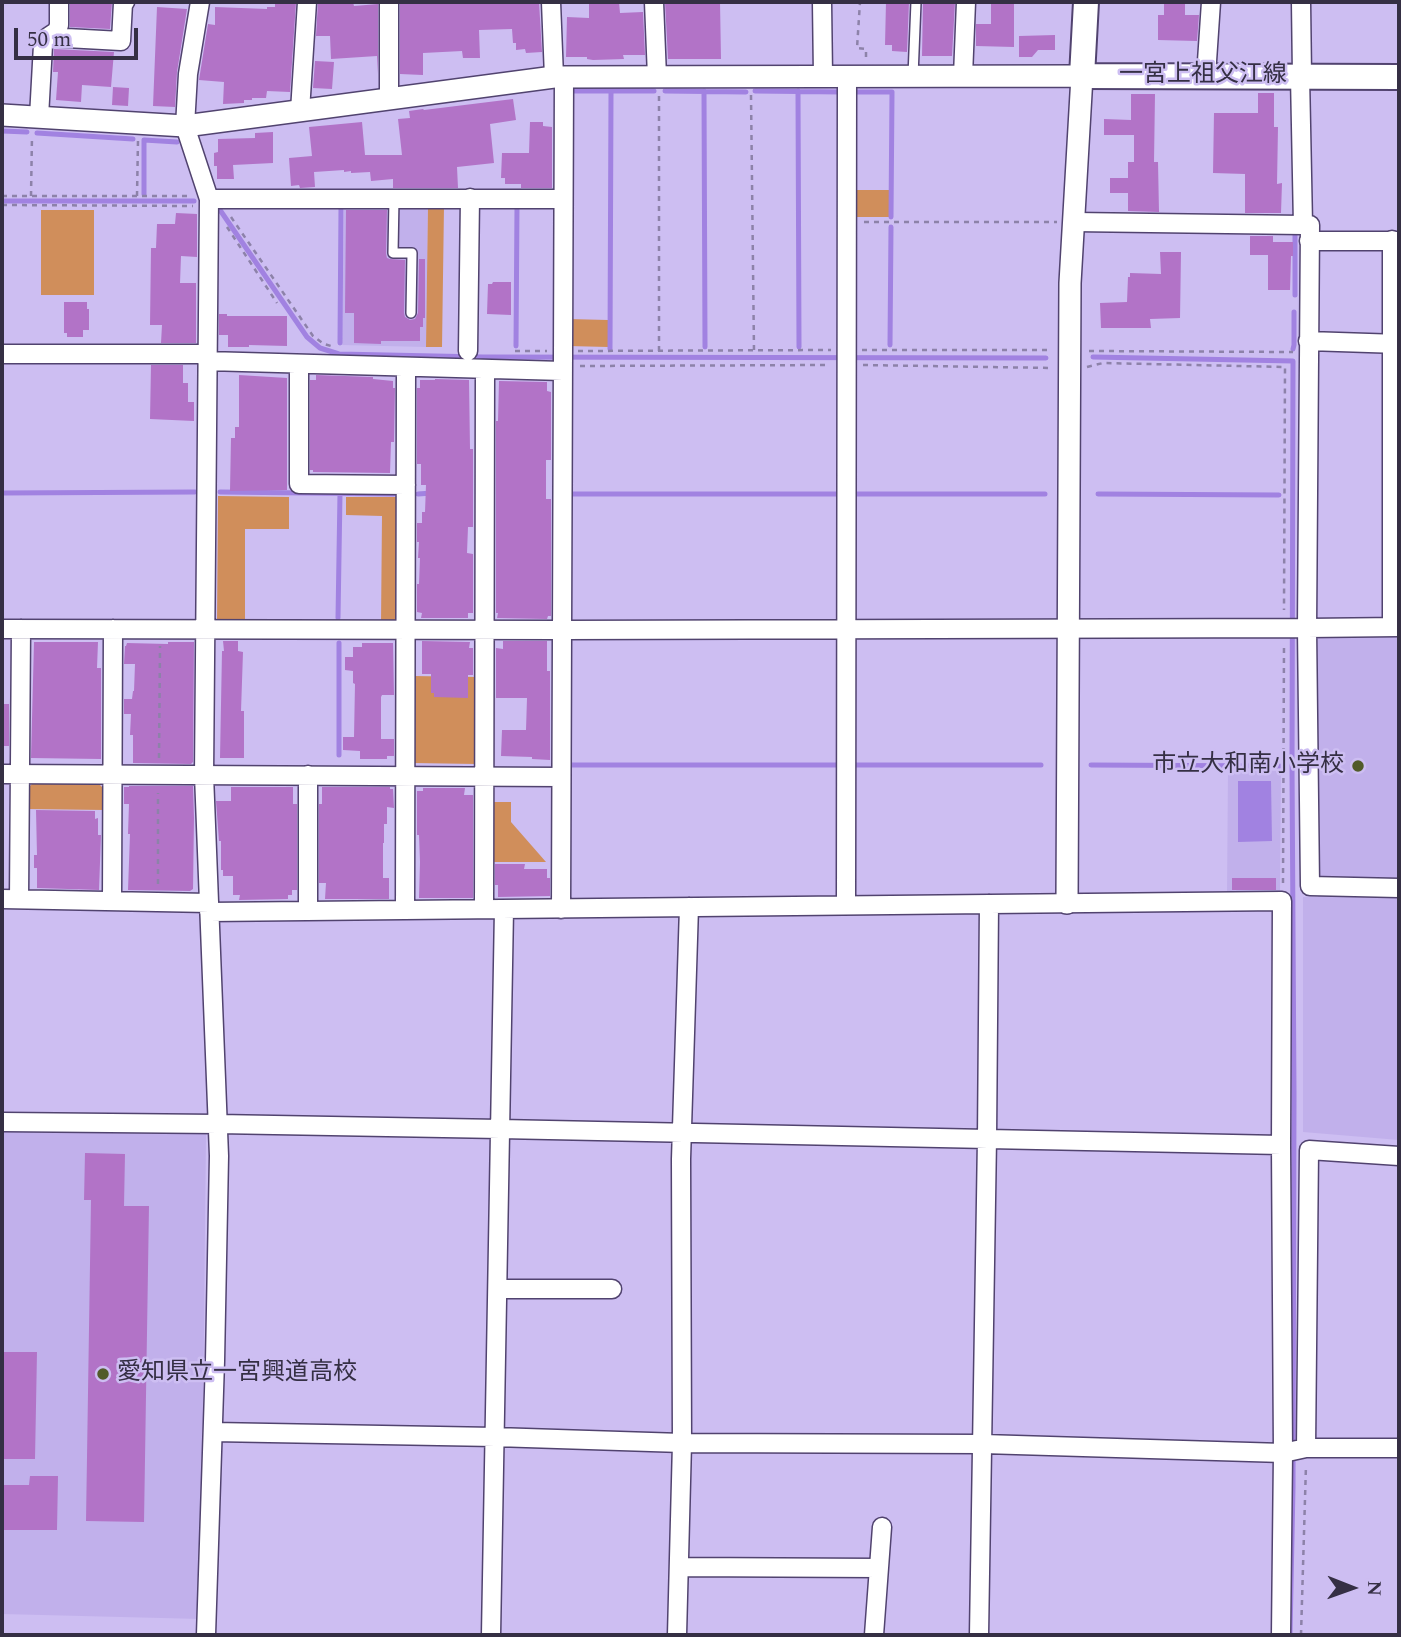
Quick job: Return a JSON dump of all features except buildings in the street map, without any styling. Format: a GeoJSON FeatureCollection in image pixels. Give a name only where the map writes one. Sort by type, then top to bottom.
{"type":"FeatureCollection","features":[{"type":"Feature","properties":{"kind":"main road","name":"一宮上祖父江線"},"geometry":{"type":"LineString","coordinates":[[1086,2],[1082,76],[1399,77]]}},
{"type":"Feature","properties":{"kind":"street"},"geometry":{"type":"LineString","coordinates":[[36,117],[43,45],[48,37],[57,31],[59,2]]}},
{"type":"Feature","properties":{"kind":"street"},"geometry":{"type":"LineString","coordinates":[[48,37],[121,41],[125,2]]}},
{"type":"Feature","properties":{"kind":"street"},"geometry":{"type":"LineString","coordinates":[[200,2],[188,74],[185,126],[211,203],[207,358],[204,775],[219,1156],[206,1635]]}},
{"type":"Feature","properties":{"kind":"street"},"geometry":{"type":"LineString","coordinates":[[300,111],[307,2]]}},
{"type":"Feature","properties":{"kind":"street"},"geometry":{"type":"LineString","coordinates":[[389,2],[389,99]]}},
{"type":"Feature","properties":{"kind":"street"},"geometry":{"type":"LineString","coordinates":[[551,2],[559,77],[563,199],[561,909]]}},
{"type":"Feature","properties":{"kind":"street"},"geometry":{"type":"LineString","coordinates":[[654,2],[658,76]]}},
{"type":"Feature","properties":{"kind":"street"},"geometry":{"type":"LineString","coordinates":[[822,2],[823,76]]}},
{"type":"Feature","properties":{"kind":"street"},"geometry":{"type":"LineString","coordinates":[[963,76],[966,2]]}},
{"type":"Feature","properties":{"kind":"street"},"geometry":{"type":"LineString","coordinates":[[1206,76],[1210,2]]}},
{"type":"Feature","properties":{"kind":"street"},"geometry":{"type":"LineString","coordinates":[[1301,2],[1308,346],[1294,628],[1310,886],[1399,888]]}},
{"type":"Feature","properties":{"kind":"street"},"geometry":{"type":"LineString","coordinates":[[846,905],[846,222],[856,76]]}},
{"type":"Feature","properties":{"kind":"street"},"geometry":{"type":"LineString","coordinates":[[2,115],[185,126],[559,77],[1082,76],[1070,283],[1067,903]]}},
{"type":"Feature","properties":{"kind":"street"},"geometry":{"type":"LineString","coordinates":[[211,203],[394,198],[563,199]]}},
{"type":"Feature","properties":{"kind":"street"},"geometry":{"type":"LineString","coordinates":[[468,351],[470,198]]}},
{"type":"Feature","properties":{"kind":"street"},"geometry":{"type":"LineString","coordinates":[[2,629],[562,631],[1396,627],[1396,240],[1074,222]]}},
{"type":"Feature","properties":{"kind":"street"},"geometry":{"type":"LineString","coordinates":[[1308,346],[1396,343]]}},
{"type":"Feature","properties":{"kind":"street"},"geometry":{"type":"LineString","coordinates":[[2,354],[207,358],[299,364],[485,369],[563,361]]}},
{"type":"Feature","properties":{"kind":"street"},"geometry":{"type":"LineString","coordinates":[[299,364],[299,484],[406,485]]}},
{"type":"Feature","properties":{"kind":"street"},"geometry":{"type":"LineString","coordinates":[[405,910],[406,367]]}},
{"type":"Feature","properties":{"kind":"street"},"geometry":{"type":"LineString","coordinates":[[484,909],[485,369]]}},
{"type":"Feature","properties":{"kind":"street"},"geometry":{"type":"LineString","coordinates":[[21,629],[11,774],[10,899],[112,901],[308,911],[1282,901],[1281,1145],[1294,1451]]}},
{"type":"Feature","properties":{"kind":"street"},"geometry":{"type":"LineString","coordinates":[[112,901],[113,629]]}},
{"type":"Feature","properties":{"kind":"street"},"geometry":{"type":"LineString","coordinates":[[11,774],[561,777]]}},
{"type":"Feature","properties":{"kind":"street"},"geometry":{"type":"LineString","coordinates":[[308,775],[308,911]]}},
{"type":"Feature","properties":{"kind":"street"},"geometry":{"type":"LineString","coordinates":[[979,1635],[989,904]]}},
{"type":"Feature","properties":{"kind":"street"},"geometry":{"type":"LineString","coordinates":[[677,1635],[682,1443],[682,1133],[689,907]]}},
{"type":"Feature","properties":{"kind":"street"},"geometry":{"type":"LineString","coordinates":[[491,1635],[504,909]]}},
{"type":"Feature","properties":{"kind":"street"},"geometry":{"type":"LineString","coordinates":[[2,1122],[1281,1145]]}},
{"type":"Feature","properties":{"kind":"street"},"geometry":{"type":"LineString","coordinates":[[1281,1635],[1294,1451],[1309,1150],[1399,1156]]}},
{"type":"Feature","properties":{"kind":"street"},"geometry":{"type":"LineString","coordinates":[[498,1289],[612,1289]]}},
{"type":"Feature","properties":{"kind":"street"},"geometry":{"type":"LineString","coordinates":[[213,1432],[682,1443],[983,1444],[1294,1451],[1399,1448]]}},
{"type":"Feature","properties":{"kind":"street"},"geometry":{"type":"LineString","coordinates":[[874,1635],[882,1527]]}},
{"type":"Feature","properties":{"kind":"street"},"geometry":{"type":"LineString","coordinates":[[678,1567],[879,1568]]}},
{"type":"Feature","properties":{"kind":"lane"},"geometry":{"type":"LineString","coordinates":[[913,76],[916,2]]}},
{"type":"Feature","properties":{"kind":"lane"},"geometry":{"type":"LineString","coordinates":[[394,198],[393,253],[412,253],[411,313]]}},
{"type":"Feature","properties":{"kind":"path"},"geometry":{"type":"LineString","coordinates":[[856,76],[866,49],[857,48],[860,2],[869,2]]}},
{"type":"Feature","properties":{"kind":"path"},"geometry":{"type":"LineString","coordinates":[[658,76],[659,351]]}},
{"type":"Feature","properties":{"kind":"path"},"geometry":{"type":"LineString","coordinates":[[751,76],[754,351]]}},
{"type":"Feature","properties":{"kind":"path"},"geometry":{"type":"LineString","coordinates":[[31,196],[36,117]]}},
{"type":"Feature","properties":{"kind":"path"},"geometry":{"type":"LineString","coordinates":[[137,197],[139,124]]}},
{"type":"Feature","properties":{"kind":"path"},"geometry":{"type":"LineString","coordinates":[[2,196],[198,196],[224,207],[313,336],[335,348]]}},
{"type":"Feature","properties":{"kind":"path"},"geometry":{"type":"LineString","coordinates":[[2,205],[195,206],[211,203]]}},
{"type":"Feature","properties":{"kind":"path"},"geometry":{"type":"LineString","coordinates":[[211,203],[277,303]]}},
{"type":"Feature","properties":{"kind":"path"},"geometry":{"type":"LineString","coordinates":[[846,222],[1074,222]]}},
{"type":"Feature","properties":{"kind":"path"},"geometry":{"type":"LineString","coordinates":[[508,351],[563,361],[846,357],[1070,359],[1308,346]]}},
{"type":"Feature","properties":{"kind":"path"},"geometry":{"type":"LineString","coordinates":[[563,361],[659,351],[754,351],[846,357],[1070,359],[1103,363],[1285,367],[1294,628],[1282,901]]}},
{"type":"Feature","properties":{"kind":"path"},"geometry":{"type":"LineString","coordinates":[[1294,1451],[1301,1635]]}},
{"type":"Feature","properties":{"kind":"shaded area"},"geometry":{"type":"Polygon","coordinates":[[[853,190],[889,190],[889,217],[853,217],[853,190]]]}},
{"type":"Feature","properties":{"kind":"shaded area"},"geometry":{"type":"Polygon","coordinates":[[[344,206],[428,207],[426,347],[342,345],[344,206]]]}},
{"type":"Feature","properties":{"kind":"shaded area"},"geometry":{"type":"Polygon","coordinates":[[[444,206],[442,347],[426,347],[428,207],[444,206]]]}},
{"type":"Feature","properties":{"kind":"shaded area"},"geometry":{"type":"Polygon","coordinates":[[[41,210],[94,210],[94,295],[41,295],[41,210]]]}},
{"type":"Feature","properties":{"kind":"shaded area"},"geometry":{"type":"Polygon","coordinates":[[[568,319],[608,320],[608,347],[568,346],[568,319]]]}},
{"type":"Feature","properties":{"kind":"shaded area"},"geometry":{"type":"Polygon","coordinates":[[[218,496],[289,497],[289,529],[245,529],[245,624],[217,623],[218,496]]]}},
{"type":"Feature","properties":{"kind":"shaded area"},"geometry":{"type":"Polygon","coordinates":[[[346,497],[400,497],[399,623],[381,623],[382,516],[346,515],[346,497]]]}},
{"type":"Feature","properties":{"kind":"shaded area","name":"市立大和南小学校"},"geometry":{"type":"Polygon","coordinates":[[[1399,634],[1399,1140],[1303,1132],[1303,897],[1318,897],[1317,635],[1399,634]]]}},
{"type":"Feature","properties":{"kind":"shaded area"},"geometry":{"type":"Polygon","coordinates":[[[413,676],[478,677],[476,764],[412,763],[413,676]]]}},
{"type":"Feature","properties":{"kind":"shaded area","name":"市立大和南小学校"},"geometry":{"type":"Polygon","coordinates":[[[1228,770],[1281,771],[1280,896],[1227,895],[1228,770]]]}},
{"type":"Feature","properties":{"kind":"shaded area"},"geometry":{"type":"Polygon","coordinates":[[[1238,781],[1271,781],[1272,841],[1238,842],[1238,781]]]}},
{"type":"Feature","properties":{"kind":"shaded area"},"geometry":{"type":"Polygon","coordinates":[[[32,784],[99,784],[105,790],[105,810],[27,809],[28,788],[32,784]]]}},
{"type":"Feature","properties":{"kind":"shaded area"},"geometry":{"type":"Polygon","coordinates":[[[494,802],[511,802],[511,822],[546,862],[494,862],[494,802]]]}},
{"type":"Feature","properties":{"kind":"shaded area","name":"愛知県立一宮興道高校"},"geometry":{"type":"Polygon","coordinates":[[[2,1132],[206,1134],[201,1619],[2,1614],[2,1132]]]}},
{"type":"Feature","properties":{"kind":"waterway"},"geometry":{"type":"LineString","coordinates":[[573,91],[654,91]]}},
{"type":"Feature","properties":{"kind":"waterway"},"geometry":{"type":"LineString","coordinates":[[610,349],[611,91]]}},
{"type":"Feature","properties":{"kind":"waterway"},"geometry":{"type":"LineString","coordinates":[[665,91],[746,92]]}},
{"type":"Feature","properties":{"kind":"waterway"},"geometry":{"type":"LineString","coordinates":[[704,91],[705,347]]}},
{"type":"Feature","properties":{"kind":"waterway"},"geometry":{"type":"LineString","coordinates":[[755,91],[841,92]]}},
{"type":"Feature","properties":{"kind":"waterway"},"geometry":{"type":"LineString","coordinates":[[798,91],[799,347]]}},
{"type":"Feature","properties":{"kind":"waterway"},"geometry":{"type":"LineString","coordinates":[[853,92],[892,92],[891,217]]}},
{"type":"Feature","properties":{"kind":"waterway"},"geometry":{"type":"LineString","coordinates":[[2,131],[27,132]]}},
{"type":"Feature","properties":{"kind":"waterway"},"geometry":{"type":"LineString","coordinates":[[37,133],[133,139]]}},
{"type":"Feature","properties":{"kind":"waterway"},"geometry":{"type":"LineString","coordinates":[[144,140],[177,142]]}},
{"type":"Feature","properties":{"kind":"waterway"},"geometry":{"type":"LineString","coordinates":[[144,140],[144,194]]}},
{"type":"Feature","properties":{"kind":"waterway"},"geometry":{"type":"LineString","coordinates":[[2,201],[194,201]]}},
{"type":"Feature","properties":{"kind":"waterway"},"geometry":{"type":"LineString","coordinates":[[516,346],[517,206]]}},
{"type":"Feature","properties":{"kind":"waterway"},"geometry":{"type":"LineString","coordinates":[[340,343],[341,207]]}},
{"type":"Feature","properties":{"kind":"waterway"},"geometry":{"type":"LineString","coordinates":[[220,210],[307,337],[320,348],[339,354],[483,357],[1046,358]]}},
{"type":"Feature","properties":{"kind":"waterway"},"geometry":{"type":"LineString","coordinates":[[890,345],[891,227]]}},
{"type":"Feature","properties":{"kind":"waterway"},"geometry":{"type":"LineString","coordinates":[[1295,231],[1295,295]]}},
{"type":"Feature","properties":{"kind":"waterway"},"geometry":{"type":"LineString","coordinates":[[1293,349],[1294,312]]}},
{"type":"Feature","properties":{"kind":"waterway"},"geometry":{"type":"LineString","coordinates":[[1093,357],[1293,361],[1294,1094],[1290,1635]]}},
{"type":"Feature","properties":{"kind":"waterway"},"geometry":{"type":"LineString","coordinates":[[2,493],[195,492]]}},
{"type":"Feature","properties":{"kind":"waterway"},"geometry":{"type":"LineString","coordinates":[[220,492],[394,494]]}},
{"type":"Feature","properties":{"kind":"waterway"},"geometry":{"type":"LineString","coordinates":[[338,618],[340,493]]}},
{"type":"Feature","properties":{"kind":"waterway"},"geometry":{"type":"LineString","coordinates":[[418,494],[432,493]]}},
{"type":"Feature","properties":{"kind":"waterway"},"geometry":{"type":"LineString","coordinates":[[573,494],[839,494]]}},
{"type":"Feature","properties":{"kind":"waterway"},"geometry":{"type":"LineString","coordinates":[[852,494],[1045,494]]}},
{"type":"Feature","properties":{"kind":"waterway"},"geometry":{"type":"LineString","coordinates":[[1098,494],[1279,495]]}},
{"type":"Feature","properties":{"kind":"waterway"},"geometry":{"type":"LineString","coordinates":[[339,643],[339,755]]}},
{"type":"Feature","properties":{"kind":"waterway"},"geometry":{"type":"LineString","coordinates":[[568,765],[837,765]]}},
{"type":"Feature","properties":{"kind":"waterway"},"geometry":{"type":"LineString","coordinates":[[852,765],[1041,765]]}},
{"type":"Feature","properties":{"kind":"waterway"},"geometry":{"type":"LineString","coordinates":[[1091,765],[1280,766]]}},
{"type":"Feature","properties":{"kind":"place","name":"市立大和南小学校"},"geometry":{"type":"Point","coordinates":[1358,766]}},
{"type":"Feature","properties":{"kind":"place","name":"愛知県立一宮興道高校"},"geometry":{"type":"Point","coordinates":[103,1374]}}]}
